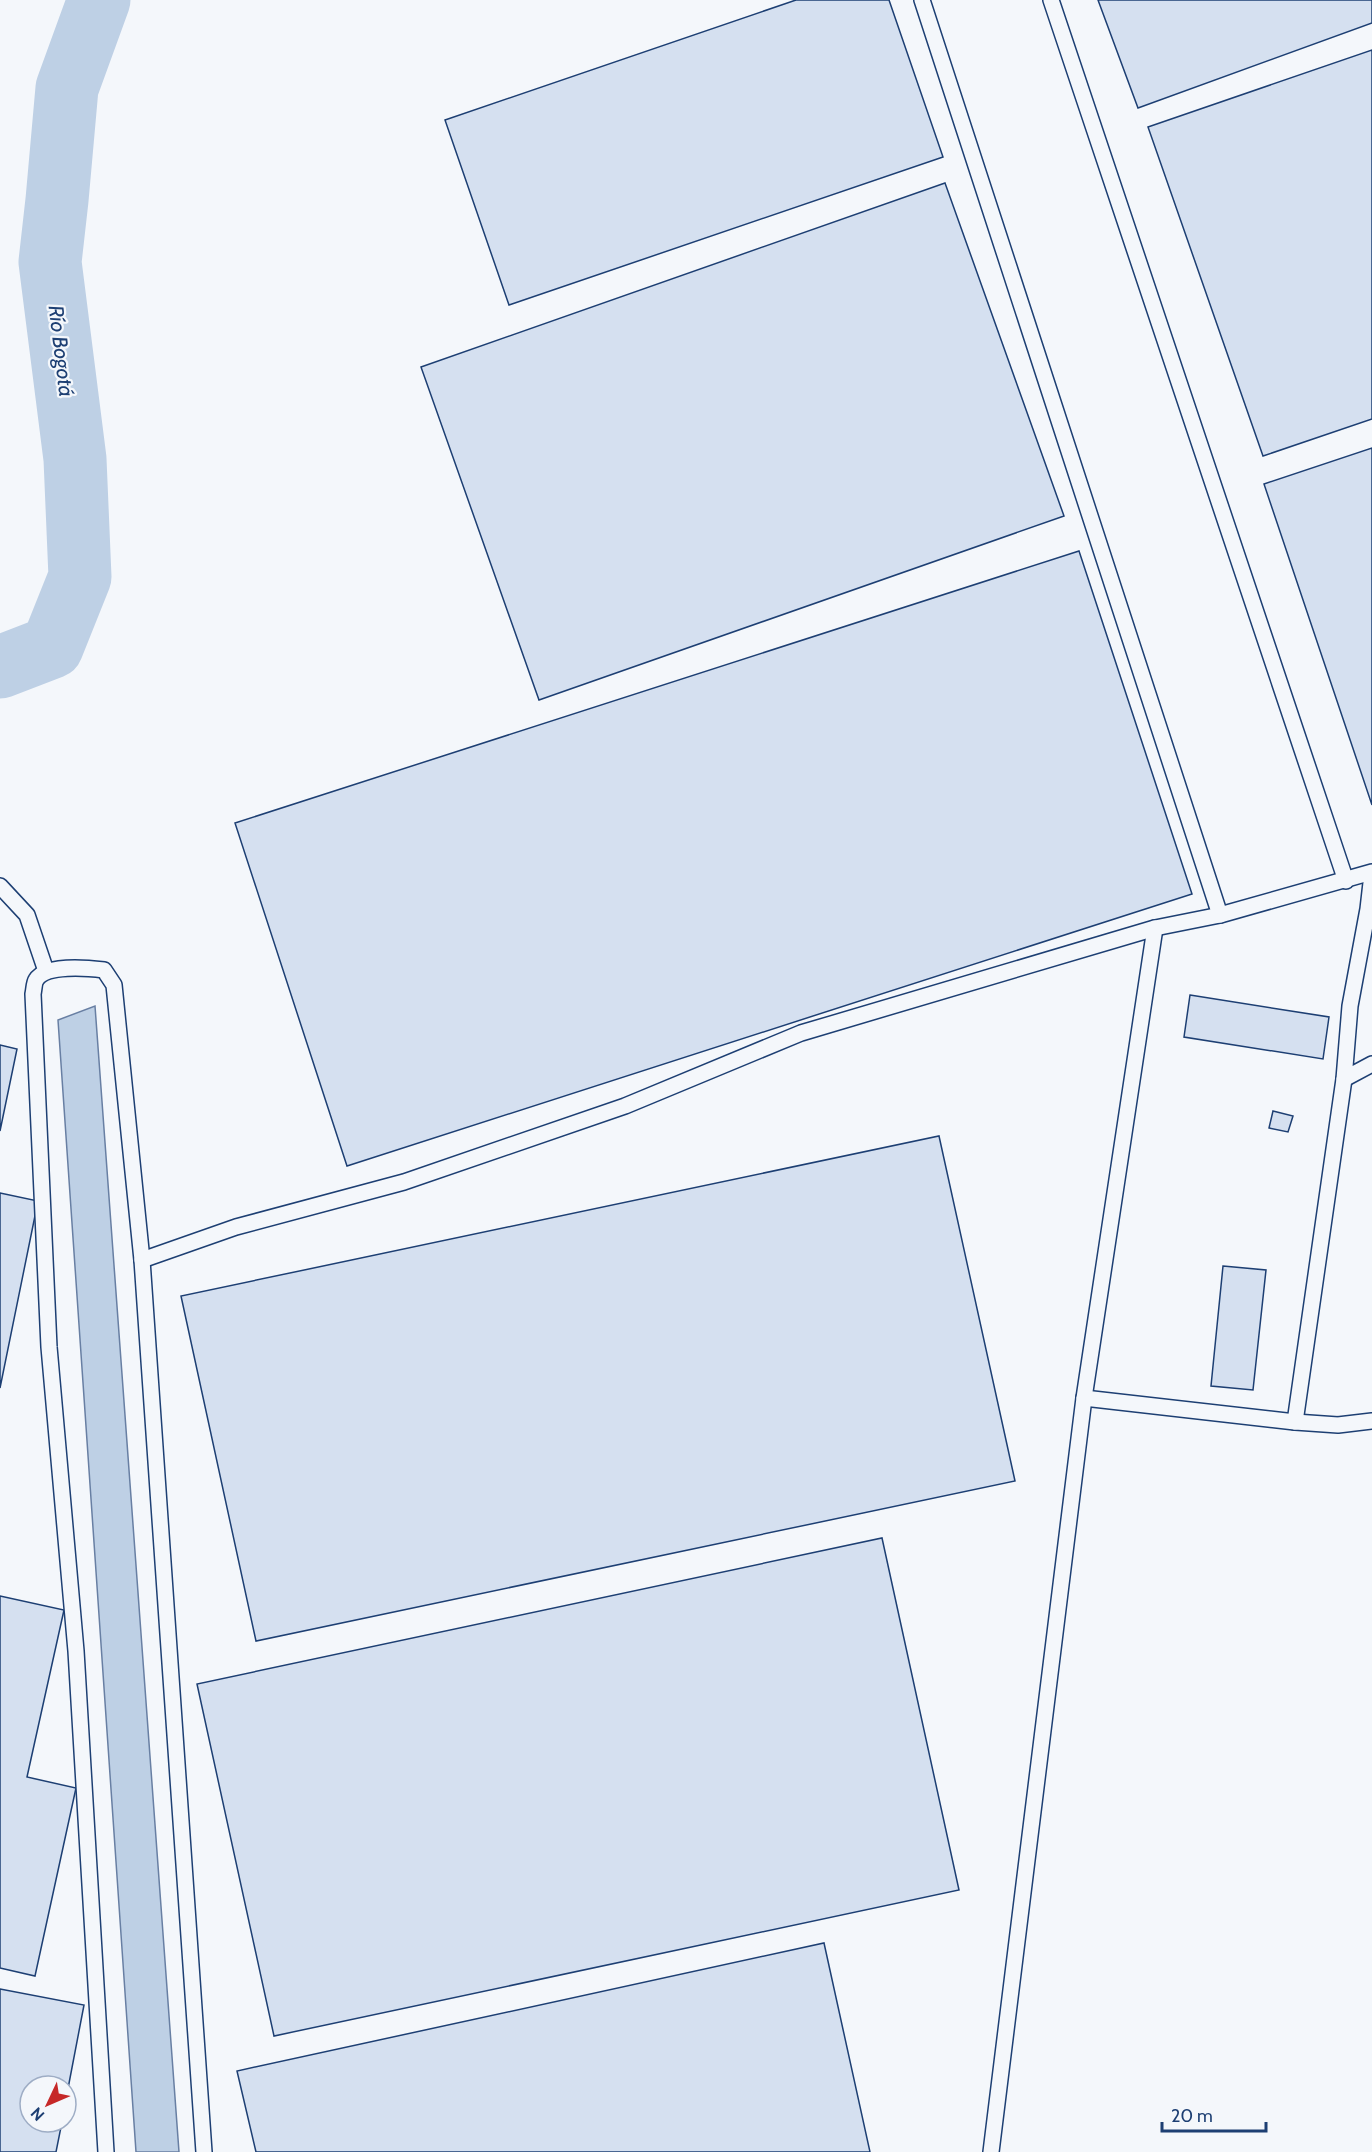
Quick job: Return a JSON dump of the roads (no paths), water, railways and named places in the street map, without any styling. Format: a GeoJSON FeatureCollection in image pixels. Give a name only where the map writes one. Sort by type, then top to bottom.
{"type":"FeatureCollection","features":[{"type":"Feature","properties":{"kind":"lane"},"geometry":{"type":"LineString","coordinates":[[922,0],[1220,915]]}},
{"type":"Feature","properties":{"kind":"lane"},"geometry":{"type":"LineString","coordinates":[[1051,0],[1346,881]]}},
{"type":"Feature","properties":{"kind":"lane"},"geometry":{"type":"LineString","coordinates":[[142,1260],[236,1227],[404,1182],[592,1118],[801,1034],[1155,928],[1220,915],[1372,873],[1370,909],[1350,1006],[1344,1079],[1294,1422]]}},
{"type":"Feature","properties":{"kind":"lane"},"geometry":{"type":"LineString","coordinates":[[0,886],[27,915],[46,971]]}},
{"type":"Feature","properties":{"kind":"lane"},"geometry":{"type":"LineString","coordinates":[[991,2152],[1084,1398],[1155,928]]}},
{"type":"Feature","properties":{"kind":"lane"},"geometry":{"type":"LineString","coordinates":[[106,2152],[76,1651],[48,1335],[33,994],[36,979],[46,971],[84,968],[104,970],[114,985],[142,1260],[204,2152]]}},
{"type":"Feature","properties":{"kind":"lane"},"geometry":{"type":"LineString","coordinates":[[1344,1079],[1372,1064]]}},
{"type":"Feature","properties":{"kind":"lane"},"geometry":{"type":"LineString","coordinates":[[1084,1398],[1294,1422],[1338,1425],[1372,1421]]}},
{"type":"Feature","properties":{"kind":"water"},"geometry":{"type":"Polygon","coordinates":[[[95,1006],[179,2152],[136,2152],[58,1020],[95,1006]]]}},
{"type":"Feature","properties":{"kind":"waterway","name":"Río Bogotá"},"geometry":{"type":"LineString","coordinates":[[0,667],[52,647],[80,577],[75,459],[50,262],[67,88],[99,0]]}}]}
